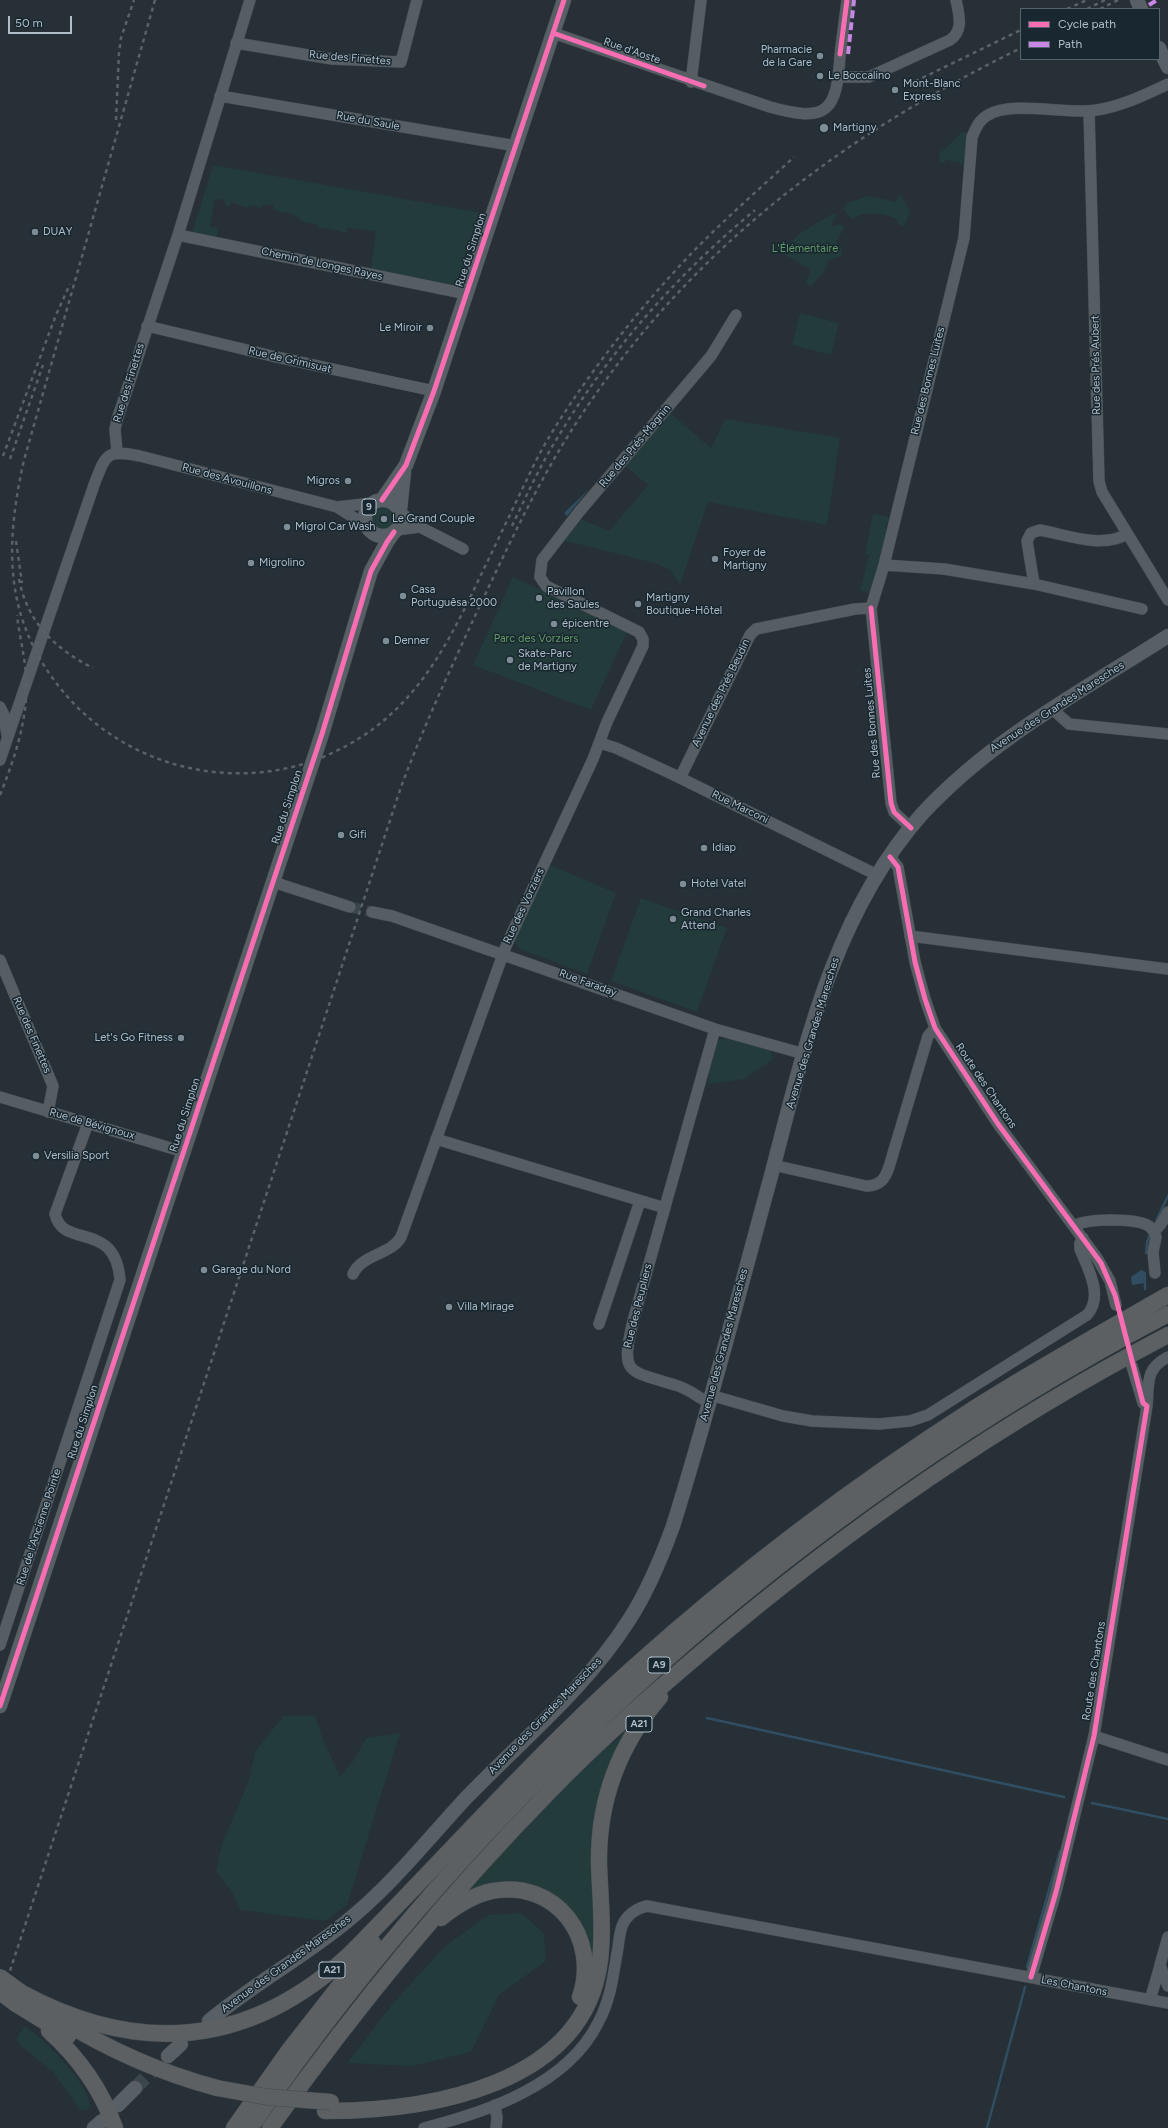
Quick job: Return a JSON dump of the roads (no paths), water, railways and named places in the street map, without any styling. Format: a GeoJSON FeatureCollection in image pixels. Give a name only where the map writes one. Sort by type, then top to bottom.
{"type":"FeatureCollection","features":[{"type":"Feature","properties":{"kind":"highway"},"geometry":{"type":"LineString","coordinates":[[1080,1345],[1168,1295]]}},
{"type":"Feature","properties":{"kind":"highway","name":"A9"},"geometry":{"type":"LineString","coordinates":[[234,2128],[290,2049],[347,1976],[466,1834],[523,1774],[605,1694],[696,1613],[761,1560],[899,1459],[977,1407],[1080,1345],[1168,1298]]}},
{"type":"Feature","properties":{"kind":"highway","name":"A9"},"geometry":{"type":"LineString","coordinates":[[250,2128],[347,1996],[444,1880],[565,1753],[675,1651],[789,1558],[911,1468],[1022,1396],[1168,1314]]}},
{"type":"Feature","properties":{"kind":"highway"},"geometry":{"type":"LineString","coordinates":[[390,1968],[460,1886],[549,1791],[622,1721],[720,1637],[808,1566],[918,1486],[1030,1413],[1165,1336]]}},
{"type":"Feature","properties":{"kind":"highway","name":"A21"},"geometry":{"type":"LineString","coordinates":[[0,1992],[19,1999],[39,2012],[122,2054],[214,2092],[267,2097],[328,2106],[404,2106],[480,2087],[516,2073],[536,2062],[569,2035],[589,2003],[600,1961],[602,1930],[600,1835],[606,1798],[614,1771],[631,1736],[655,1703],[682,1673],[720,1637]]}},
{"type":"Feature","properties":{"kind":"highway","name":"A21"},"geometry":{"type":"LineString","coordinates":[[39,2012],[97,2025],[150,2034],[203,2031],[258,2016],[298,1995],[338,1965],[466,1834]]}},
{"type":"Feature","properties":{"kind":"highway","name":"A21"},"geometry":{"type":"LineString","coordinates":[[270,2128],[328,2048],[390,1968],[434,1924],[457,1906],[471,1898],[486,1893],[510,1890],[538,1896],[552,1903],[567,1916],[581,1940],[586,1959],[586,1973],[578,2003],[561,2029],[536,2051],[507,2067],[472,2081],[412,2095],[328,2106]]}},
{"type":"Feature","properties":{"kind":"highway","name":"A21"},"geometry":{"type":"LineString","coordinates":[[0,1977],[19,1999]]}},
{"type":"Feature","properties":{"kind":"highway","name":"A21"},"geometry":{"type":"LineString","coordinates":[[39,2012],[82,2067],[103,2100],[104,2126]]}},
{"type":"Feature","properties":{"kind":"main road","name":"Rue du Simplon"},"geometry":{"type":"LineString","coordinates":[[400,512],[406,465],[434,392],[564,0]]}},
{"type":"Feature","properties":{"kind":"main road"},"geometry":{"type":"LineString","coordinates":[[1160,50],[1168,67]]}},
{"type":"Feature","properties":{"kind":"main road","name":"Rue du Simplon"},"geometry":{"type":"LineString","coordinates":[[377,501],[406,465]]}},
{"type":"Feature","properties":{"kind":"main road","name":"9"},"geometry":{"type":"LineString","coordinates":[[377,501],[392,502],[400,512],[401,523],[395,531],[381,536],[369,528],[366,514],[377,501]]}},
{"type":"Feature","properties":{"kind":"main road","name":"Rue du Simplon"},"geometry":{"type":"LineString","coordinates":[[369,528],[373,548],[371,571]]}},
{"type":"Feature","properties":{"kind":"main road","name":"Rue du Simplon"},"geometry":{"type":"LineString","coordinates":[[0,1706],[322,734],[371,571],[386,542],[395,531]]}},
{"type":"Feature","properties":{"kind":"main road","name":"Avenue des Grandes Maresches"},"geometry":{"type":"LineString","coordinates":[[209,2021],[234,2000],[329,1936],[360,1911],[594,1668],[630,1619],[655,1572],[675,1519],[804,1054],[837,953],[858,908],[877,875],[911,828],[956,779],[976,762],[1051,708],[1168,636]]}},
{"type":"Feature","properties":{"kind":"main road"},"geometry":{"type":"LineString","coordinates":[[168,2056],[181,2044]]}},
{"type":"Feature","properties":{"kind":"main road"},"geometry":{"type":"LineString","coordinates":[[118,2105],[135,2088]]}},
{"type":"Feature","properties":{"kind":"street","name":"Rue des Finettes"},"geometry":{"type":"LineString","coordinates":[[117,452],[115,429],[117,420],[178,235],[250,0]]}},
{"type":"Feature","properties":{"kind":"street","name":"Rue des Finettes"},"geometry":{"type":"LineString","coordinates":[[236,43],[332,59],[401,62],[417,0]]}},
{"type":"Feature","properties":{"kind":"street"},"geometry":{"type":"LineString","coordinates":[[691,82],[701,0]]}},
{"type":"Feature","properties":{"kind":"street"},"geometry":{"type":"LineString","coordinates":[[847,0],[840,76],[868,77],[950,40],[959,30],[956,0]]}},
{"type":"Feature","properties":{"kind":"street"},"geometry":{"type":"LineString","coordinates":[[848,54],[854,0]]}},
{"type":"Feature","properties":{"kind":"street","name":"Rue d'Aoste"},"geometry":{"type":"LineString","coordinates":[[553,33],[691,82],[791,113],[812,114],[823,109],[833,100],[840,76]]}},
{"type":"Feature","properties":{"kind":"street","name":"Rue des Bonnes Luites"},"geometry":{"type":"LineString","coordinates":[[911,828],[894,812],[891,803],[871,608],[884,565],[964,238],[972,137],[978,123],[987,115],[997,111],[1014,109],[1089,111],[1125,104],[1168,84]]}},
{"type":"Feature","properties":{"kind":"street","name":"Rue du Saule"},"geometry":{"type":"LineString","coordinates":[[220,96],[516,146]]}},
{"type":"Feature","properties":{"kind":"street","name":"Rue des Prés Aubert"},"geometry":{"type":"LineString","coordinates":[[1089,111],[1099,481],[1102,492],[1168,600]]}},
{"type":"Feature","properties":{"kind":"street","name":"Chemin de Longes Rayes"},"geometry":{"type":"LineString","coordinates":[[178,235],[467,294]]}},
{"type":"Feature","properties":{"kind":"street","name":"Rue des Prés-Magnin"},"geometry":{"type":"LineString","coordinates":[[540,577],[542,560],[579,512],[711,356],[736,315]]}},
{"type":"Feature","properties":{"kind":"street","name":"Rue de Grimisuat"},"geometry":{"type":"LineString","coordinates":[[147,326],[272,356],[434,392]]}},
{"type":"Feature","properties":{"kind":"street"},"geometry":{"type":"LineString","coordinates":[[0,760],[103,461],[117,452]]}},
{"type":"Feature","properties":{"kind":"street","name":"Rue des Avouillons"},"geometry":{"type":"LineString","coordinates":[[117,452],[168,463],[337,507],[369,528]]}},
{"type":"Feature","properties":{"kind":"street","name":"Rue des Avouillons"},"geometry":{"type":"LineString","coordinates":[[337,507],[377,501]]}},
{"type":"Feature","properties":{"kind":"street"},"geometry":{"type":"LineString","coordinates":[[400,512],[420,527],[463,549]]}},
{"type":"Feature","properties":{"kind":"street"},"geometry":{"type":"LineString","coordinates":[[395,531],[420,527]]}},
{"type":"Feature","properties":{"kind":"street"},"geometry":{"type":"LineString","coordinates":[[1034,584],[1027,541],[1030,532],[1040,530],[1103,542],[1116,540],[1127,534]]}},
{"type":"Feature","properties":{"kind":"street"},"geometry":{"type":"LineString","coordinates":[[884,565],[944,568],[1034,584],[1142,609]]}},
{"type":"Feature","properties":{"kind":"street","name":"Rue des Vorziers"},"geometry":{"type":"LineString","coordinates":[[353,1274],[359,1265],[399,1241],[503,954],[600,743],[607,722],[639,656],[643,639],[639,632],[546,586],[540,577]]}},
{"type":"Feature","properties":{"kind":"street","name":"Avenue des Prés Beudin"},"geometry":{"type":"LineString","coordinates":[[680,778],[750,634],[756,629],[857,609],[871,608]]}},
{"type":"Feature","properties":{"kind":"street"},"geometry":{"type":"LineString","coordinates":[[0,701],[18,708]]}},
{"type":"Feature","properties":{"kind":"street"},"geometry":{"type":"LineString","coordinates":[[0,707],[6,720],[7,739]]}},
{"type":"Feature","properties":{"kind":"street"},"geometry":{"type":"LineString","coordinates":[[1051,708],[1069,724],[1168,734]]}},
{"type":"Feature","properties":{"kind":"street","name":"Rue Marconi"},"geometry":{"type":"LineString","coordinates":[[600,743],[616,748],[680,778],[877,875]]}},
{"type":"Feature","properties":{"kind":"street","name":"Route des Chantons"},"geometry":{"type":"LineString","coordinates":[[890,857],[898,867],[910,936],[925,999],[935,1028],[998,1124],[1104,1268],[1112,1288],[1116,1305]]}},
{"type":"Feature","properties":{"kind":"street"},"geometry":{"type":"LineString","coordinates":[[273,882],[350,907]]}},
{"type":"Feature","properties":{"kind":"street","name":"Rue Faraday"},"geometry":{"type":"LineString","coordinates":[[372,912],[392,916],[715,1029],[804,1054]]}},
{"type":"Feature","properties":{"kind":"street"},"geometry":{"type":"LineString","coordinates":[[910,936],[1168,969]]}},
{"type":"Feature","properties":{"kind":"street","name":"Rue des Finettes"},"geometry":{"type":"LineString","coordinates":[[0,960],[53,1086],[48,1112]]}},
{"type":"Feature","properties":{"kind":"street"},"geometry":{"type":"LineString","coordinates":[[773,1165],[866,1186],[876,1185],[882,1182],[889,1167],[928,1036],[935,1028]]}},
{"type":"Feature","properties":{"kind":"street","name":"Rue des Peupliers"},"geometry":{"type":"LineString","coordinates":[[709,1398],[685,1388],[638,1374],[632,1370],[626,1359],[626,1348],[715,1029]]}},
{"type":"Feature","properties":{"kind":"street","name":"Rue de Bévignoux"},"geometry":{"type":"LineString","coordinates":[[0,1097],[184,1152]]}},
{"type":"Feature","properties":{"kind":"street","name":"Rue de l'Ancienne Pointe"},"geometry":{"type":"LineString","coordinates":[[0,1645],[4,1623],[120,1280],[119,1264],[112,1252],[100,1242],[63,1230],[57,1223],[55,1214],[88,1123]]}},
{"type":"Feature","properties":{"kind":"street"},"geometry":{"type":"LineString","coordinates":[[436,1140],[665,1208]]}},
{"type":"Feature","properties":{"kind":"street"},"geometry":{"type":"LineString","coordinates":[[599,1324],[640,1201]]}},
{"type":"Feature","properties":{"kind":"street"},"geometry":{"type":"LineString","coordinates":[[1154,1232],[1168,1212]]}},
{"type":"Feature","properties":{"kind":"street"},"geometry":{"type":"LineString","coordinates":[[1074,1226],[1092,1221],[1128,1222],[1147,1226],[1154,1232],[1156,1237],[1153,1252],[1155,1273]]}},
{"type":"Feature","properties":{"kind":"street"},"geometry":{"type":"LineString","coordinates":[[709,1398],[783,1416],[812,1421],[888,1424],[922,1417],[1087,1315],[1094,1303],[1095,1294],[1080,1249],[1083,1238]]}},
{"type":"Feature","properties":{"kind":"street","name":"Route des Chantons"},"geometry":{"type":"LineString","coordinates":[[1031,1977],[1056,1892],[1094,1736],[1147,1406],[1151,1370],[1155,1365],[1168,1357]]}},
{"type":"Feature","properties":{"kind":"street"},"geometry":{"type":"LineString","coordinates":[[1132,1366],[1143,1403],[1147,1406]]}},
{"type":"Feature","properties":{"kind":"street"},"geometry":{"type":"LineString","coordinates":[[1094,1736],[1168,1760]]}},
{"type":"Feature","properties":{"kind":"street","name":"Les Chantons"},"geometry":{"type":"LineString","coordinates":[[494,2105],[549,2077],[564,2066],[589,2039],[610,1996],[623,1924],[630,1915],[643,1907],[659,1908],[934,1961],[1031,1977],[1168,2003]]}},
{"type":"Feature","properties":{"kind":"street"},"geometry":{"type":"LineString","coordinates":[[1150,2000],[1168,1937]]}},
{"type":"Feature","properties":{"kind":"street"},"geometry":{"type":"LineString","coordinates":[[1160,1965],[1168,1986]]}},
{"type":"Feature","properties":{"kind":"street"},"geometry":{"type":"LineString","coordinates":[[424,2128],[494,2105],[497,2118],[496,2128]]}},
{"type":"Feature","properties":{"kind":"water"},"geometry":{"type":"Polygon","coordinates":[[[589,489],[567,516],[564,513],[589,489]]]}},
{"type":"Feature","properties":{"kind":"water"},"geometry":{"type":"Polygon","coordinates":[[[1141,1270],[1146,1272],[1146,1283],[1132,1285],[1131,1277],[1141,1270]]]}},
{"type":"Feature","properties":{"kind":"waterway"},"geometry":{"type":"LineString","coordinates":[[1156,1221],[1168,1196]]}},
{"type":"Feature","properties":{"kind":"waterway"},"geometry":{"type":"LineString","coordinates":[[1146,1253],[1147,1242],[1150,1234]]}},
{"type":"Feature","properties":{"kind":"waterway"},"geometry":{"type":"LineString","coordinates":[[1145,1284],[1145,1289]]}},
{"type":"Feature","properties":{"kind":"waterway"},"geometry":{"type":"LineString","coordinates":[[707,1718],[1064,1797]]}},
{"type":"Feature","properties":{"kind":"waterway"},"geometry":{"type":"LineString","coordinates":[[1092,1803],[1168,1819]]}},
{"type":"Feature","properties":{"kind":"waterway"},"geometry":{"type":"LineString","coordinates":[[1027,1967],[1060,1851]]}},
{"type":"Feature","properties":{"kind":"waterway"},"geometry":{"type":"LineString","coordinates":[[987,2128],[1025,1987]]}},
{"type":"Feature","properties":{"kind":"tunnel"},"geometry":{"type":"LineString","coordinates":[[350,907],[372,912]]}},
{"type":"Feature","properties":{"kind":"tunnel"},"geometry":{"type":"LineString","coordinates":[[135,2088],[168,2056]]}},
{"type":"Feature","properties":{"kind":"railway"},"geometry":{"type":"LineString","coordinates":[[116,120],[121,38],[134,0]]}},
{"type":"Feature","properties":{"kind":"railway"},"geometry":{"type":"LineString","coordinates":[[155,0],[24,460],[14,518],[12,547],[13,574],[17,601],[25,628],[37,654],[54,680],[69,699],[104,730],[124,743],[145,754],[190,768],[214,772],[256,773],[297,766],[323,757],[352,743],[378,725],[400,706],[419,684],[451,635],[540,452],[588,378],[637,315],[689,256],[733,212],[794,157]]}},
{"type":"Feature","properties":{"kind":"railway"},"geometry":{"type":"LineString","coordinates":[[1069,8],[1087,0]]}},
{"type":"Feature","properties":{"kind":"railway"},"geometry":{"type":"LineString","coordinates":[[1089,8],[1105,0]]}},
{"type":"Feature","properties":{"kind":"railway"},"geometry":{"type":"LineString","coordinates":[[1102,8],[1118,0]]}},
{"type":"Feature","properties":{"kind":"railway"},"geometry":{"type":"LineString","coordinates":[[908,85],[1020,30]]}},
{"type":"Feature","properties":{"kind":"railway"},"geometry":{"type":"LineString","coordinates":[[0,2001],[401,787],[420,739],[451,669],[524,514],[571,431],[615,368],[663,310],[714,256],[769,208],[827,163],[888,121],[953,83],[1020,49]]}},
{"type":"Feature","properties":{"kind":"railway"},"geometry":{"type":"LineString","coordinates":[[512,526],[554,443],[581,401],[625,341],[700,259],[755,210]]}},
{"type":"Feature","properties":{"kind":"railway"},"geometry":{"type":"LineString","coordinates":[[3,456],[56,315],[70,284]]}},
{"type":"Feature","properties":{"kind":"railway"},"geometry":{"type":"LineString","coordinates":[[10,459],[43,365]]}},
{"type":"Feature","properties":{"kind":"railway"},"geometry":{"type":"LineString","coordinates":[[16,541],[22,583]]}},
{"type":"Feature","properties":{"kind":"railway"},"geometry":{"type":"LineString","coordinates":[[19,579],[29,608],[36,621],[45,632],[55,643],[93,668]]}},
{"type":"Feature","properties":{"kind":"railway"},"geometry":{"type":"LineString","coordinates":[[0,795],[16,750],[25,705],[26,673],[17,615]]}},
{"type":"Feature","properties":{"kind":"place","name":"Pharmacie de la Gare"},"geometry":{"type":"Point","coordinates":[820,56]}},
{"type":"Feature","properties":{"kind":"place","name":"Le Boccalino"},"geometry":{"type":"Point","coordinates":[820,76]}},
{"type":"Feature","properties":{"kind":"place","name":"Mont-Blanc Express"},"geometry":{"type":"Point","coordinates":[895,90]}},
{"type":"Feature","properties":{"kind":"place","name":"Martigny"},"geometry":{"type":"Point","coordinates":[824,128]}},
{"type":"Feature","properties":{"kind":"place","name":"DUAY"},"geometry":{"type":"Point","coordinates":[35,232]}},
{"type":"Feature","properties":{"kind":"place","name":"Le Miroir"},"geometry":{"type":"Point","coordinates":[430,328]}},
{"type":"Feature","properties":{"kind":"place","name":"Migros"},"geometry":{"type":"Point","coordinates":[348,481]}},
{"type":"Feature","properties":{"kind":"place","name":"Le Grand Couple"},"geometry":{"type":"Point","coordinates":[384,519]}},
{"type":"Feature","properties":{"kind":"place","name":"Migrol Car Wash"},"geometry":{"type":"Point","coordinates":[287,527]}},
{"type":"Feature","properties":{"kind":"place","name":"Foyer de Martigny"},"geometry":{"type":"Point","coordinates":[715,559]}},
{"type":"Feature","properties":{"kind":"place","name":"Migrolino"},"geometry":{"type":"Point","coordinates":[251,563]}},
{"type":"Feature","properties":{"kind":"place","name":"Casa Portuguêsa 2000"},"geometry":{"type":"Point","coordinates":[403,596]}},
{"type":"Feature","properties":{"kind":"place","name":"Pavillon des Saules"},"geometry":{"type":"Point","coordinates":[539,598]}},
{"type":"Feature","properties":{"kind":"place","name":"Martigny Boutique-Hôtel"},"geometry":{"type":"Point","coordinates":[638,604]}},
{"type":"Feature","properties":{"kind":"place","name":"épicentre"},"geometry":{"type":"Point","coordinates":[554,624]}},
{"type":"Feature","properties":{"kind":"place","name":"Denner"},"geometry":{"type":"Point","coordinates":[386,641]}},
{"type":"Feature","properties":{"kind":"place","name":"Skate-Parc de Martigny"},"geometry":{"type":"Point","coordinates":[510,660]}},
{"type":"Feature","properties":{"kind":"place","name":"Gifi"},"geometry":{"type":"Point","coordinates":[341,835]}},
{"type":"Feature","properties":{"kind":"place","name":"Idiap"},"geometry":{"type":"Point","coordinates":[704,848]}},
{"type":"Feature","properties":{"kind":"place","name":"Hotel Vatel"},"geometry":{"type":"Point","coordinates":[683,884]}},
{"type":"Feature","properties":{"kind":"place","name":"Grand Charles Attend"},"geometry":{"type":"Point","coordinates":[673,919]}},
{"type":"Feature","properties":{"kind":"place","name":"Let's Go Fitness"},"geometry":{"type":"Point","coordinates":[181,1038]}},
{"type":"Feature","properties":{"kind":"place","name":"Versilia Sport"},"geometry":{"type":"Point","coordinates":[36,1156]}},
{"type":"Feature","properties":{"kind":"place","name":"Garage du Nord"},"geometry":{"type":"Point","coordinates":[204,1270]}},
{"type":"Feature","properties":{"kind":"place","name":"Villa Mirage"},"geometry":{"type":"Point","coordinates":[449,1307]}},
{"type":"Feature","properties":{"kind":"park label","name":"L'Élémentaire"},"geometry":{"type":"Point","coordinates":[805,249]}},
{"type":"Feature","properties":{"kind":"park label","name":"Parc des Vorziers"},"geometry":{"type":"Point","coordinates":[536,639]}}]}
